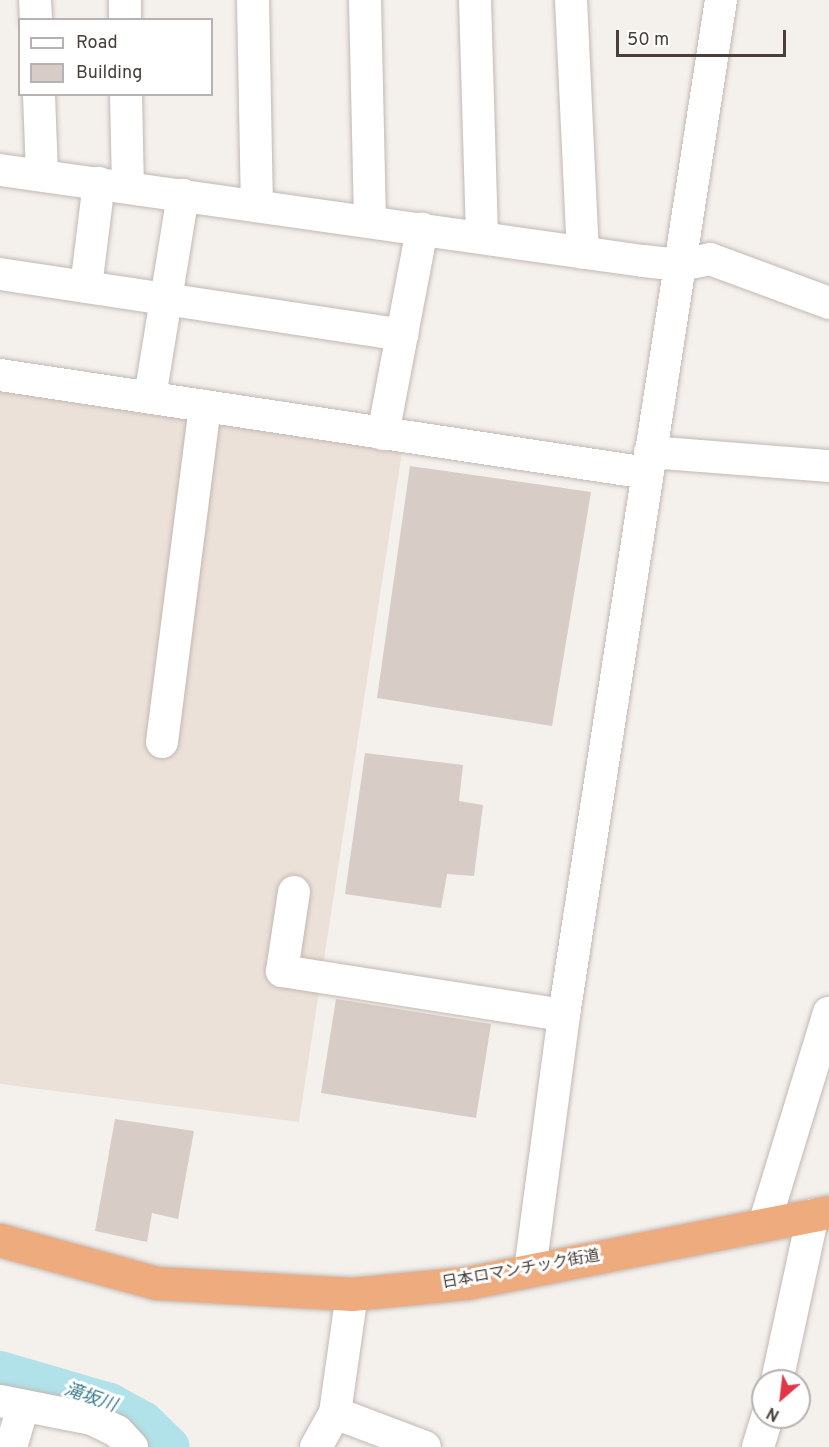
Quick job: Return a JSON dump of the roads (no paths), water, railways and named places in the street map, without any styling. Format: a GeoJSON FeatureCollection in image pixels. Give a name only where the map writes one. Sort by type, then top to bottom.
{"type":"FeatureCollection","features":[{"type":"Feature","properties":{"kind":"highway","name":"日本ロマンチック街道"},"geometry":{"type":"LineString","coordinates":[[0,1240],[156,1283],[352,1293],[467,1283],[821,1214]]}},
{"type":"Feature","properties":{"kind":"street"},"geometry":{"type":"LineString","coordinates":[[35,0],[36,18]]}},
{"type":"Feature","properties":{"kind":"street"},"geometry":{"type":"LineString","coordinates":[[125,0],[125,18]]}},
{"type":"Feature","properties":{"kind":"street"},"geometry":{"type":"LineString","coordinates":[[253,0],[257,206]]}},
{"type":"Feature","properties":{"kind":"street"},"geometry":{"type":"LineString","coordinates":[[365,0],[370,221]]}},
{"type":"Feature","properties":{"kind":"street"},"geometry":{"type":"LineString","coordinates":[[475,0],[482,238]]}},
{"type":"Feature","properties":{"kind":"street"},"geometry":{"type":"LineString","coordinates":[[571,0],[583,253]]}},
{"type":"Feature","properties":{"kind":"street"},"geometry":{"type":"LineString","coordinates":[[530,1270],[564,1015],[721,0]]}},
{"type":"Feature","properties":{"kind":"street"},"geometry":{"type":"LineString","coordinates":[[39,96],[42,175]]}},
{"type":"Feature","properties":{"kind":"street"},"geometry":{"type":"LineString","coordinates":[[86,287],[113,185],[126,96]]}},
{"type":"Feature","properties":{"kind":"street"},"geometry":{"type":"LineString","coordinates":[[0,170],[583,253],[680,265],[710,259],[829,303]]}},
{"type":"Feature","properties":{"kind":"street"},"geometry":{"type":"LineString","coordinates":[[150,397],[183,195]]}},
{"type":"Feature","properties":{"kind":"street"},"geometry":{"type":"LineString","coordinates":[[383,434],[422,229]]}},
{"type":"Feature","properties":{"kind":"street"},"geometry":{"type":"LineString","coordinates":[[0,274],[402,335]]}},
{"type":"Feature","properties":{"kind":"street"},"geometry":{"type":"LineString","coordinates":[[0,375],[383,434],[649,462],[829,466]]}},
{"type":"Feature","properties":{"kind":"street"},"geometry":{"type":"LineString","coordinates":[[162,742],[205,406]]}},
{"type":"Feature","properties":{"kind":"street"},"geometry":{"type":"LineString","coordinates":[[294,892],[282,971],[564,1015]]}},
{"type":"Feature","properties":{"kind":"street"},"geometry":{"type":"LineString","coordinates":[[764,1225],[829,1013]]}},
{"type":"Feature","properties":{"kind":"street"},"geometry":{"type":"LineString","coordinates":[[780,1369],[821,1214]]}},
{"type":"Feature","properties":{"kind":"street"},"geometry":{"type":"LineString","coordinates":[[316,1447],[335,1413],[352,1293]]}},
{"type":"Feature","properties":{"kind":"street"},"geometry":{"type":"LineString","coordinates":[[11,1447],[12,1404],[92,1419],[117,1431],[132,1447]]}},
{"type":"Feature","properties":{"kind":"street"},"geometry":{"type":"LineString","coordinates":[[335,1413],[414,1442]]}},
{"type":"Feature","properties":{"kind":"street"},"geometry":{"type":"LineString","coordinates":[[758,1447],[763,1429]]}},
{"type":"Feature","properties":{"kind":"waterway","name":"滝坂川"},"geometry":{"type":"LineString","coordinates":[[0,1371],[110,1403],[143,1421],[170,1447]]}}]}
